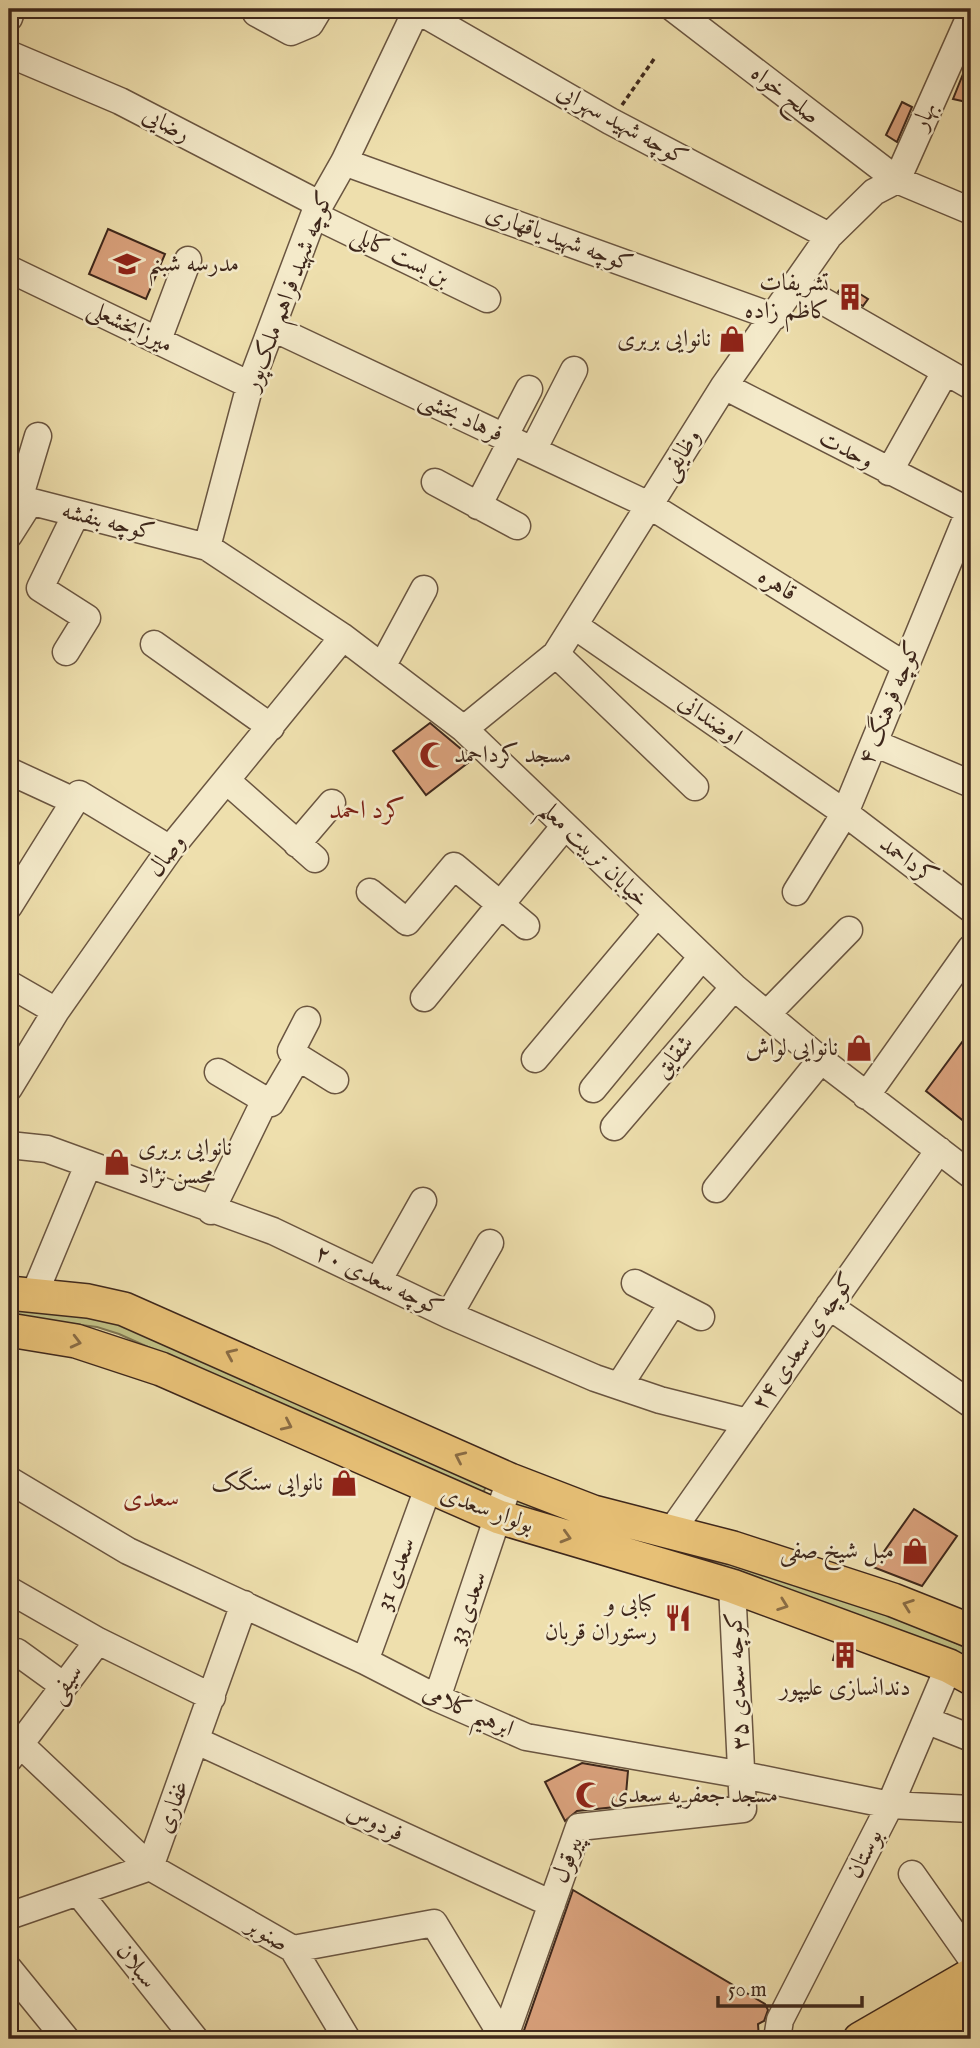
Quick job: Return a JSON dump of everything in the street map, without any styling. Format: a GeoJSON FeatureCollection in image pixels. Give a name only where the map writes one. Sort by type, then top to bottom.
{"type":"FeatureCollection","features":[{"type":"Feature","properties":{"kind":"main road","name":"بولوار سعدی"},"geometry":{"type":"LineString","coordinates":[[22,1294],[124,1309],[510,1480],[593,1512],[746,1552],[893,1600],[971,1631]]}},
{"type":"Feature","properties":{"kind":"main road","name":"بولوار سعدی"},"geometry":{"type":"LineString","coordinates":[[9,1330],[76,1341],[161,1369],[499,1517],[732,1587],[960,1672]]}},
{"type":"Feature","properties":{"kind":"main road"},"geometry":{"type":"LineString","coordinates":[[860,2039],[971,1975]]}},
{"type":"Feature","properties":{"kind":"main road"},"geometry":{"type":"LineString","coordinates":[[910,2039],[971,2006]]}},
{"type":"Feature","properties":{"kind":"main road"},"geometry":{"type":"LineString","coordinates":[[959,2039],[971,2032]]}},
{"type":"Feature","properties":{"kind":"street"},"geometry":{"type":"LineString","coordinates":[[9,18],[12,9]]}},
{"type":"Feature","properties":{"kind":"street"},"geometry":{"type":"LineString","coordinates":[[256,13],[291,32],[310,24],[319,9]]}},
{"type":"Feature","properties":{"kind":"street","name":"کوچه شهید سهرابی"},"geometry":{"type":"LineString","coordinates":[[417,9],[610,121],[830,236]]}},
{"type":"Feature","properties":{"kind":"street","name":"کوچه شهید فراهم ملک‌پور"},"geometry":{"type":"LineString","coordinates":[[207,547],[250,385],[316,210],[344,162],[417,9]]}},
{"type":"Feature","properties":{"kind":"street","name":"صلح خواه"},"geometry":{"type":"LineString","coordinates":[[674,9],[897,180],[971,211]]}},
{"type":"Feature","properties":{"kind":"street","name":"بهار"},"geometry":{"type":"LineString","coordinates":[[897,180],[971,14]]}},
{"type":"Feature","properties":{"kind":"street","name":"رضایی"},"geometry":{"type":"LineString","coordinates":[[9,54],[120,101],[316,210]]}},
{"type":"Feature","properties":{"kind":"street","name":"کوچه شهید یاقهاری"},"geometry":{"type":"LineString","coordinates":[[344,162],[774,317]]}},
{"type":"Feature","properties":{"kind":"street","name":"وظایفی"},"geometry":{"type":"LineString","coordinates":[[464,729],[556,654],[724,386],[830,236],[874,192],[897,180]]}},
{"type":"Feature","properties":{"kind":"street","name":"بن بست کابلی"},"geometry":{"type":"LineString","coordinates":[[316,210],[487,299]]}},
{"type":"Feature","properties":{"kind":"street"},"geometry":{"type":"LineString","coordinates":[[158,340],[188,260]]}},
{"type":"Feature","properties":{"kind":"street","name":"میرزابخشعلی"},"geometry":{"type":"LineString","coordinates":[[9,269],[250,385]]}},
{"type":"Feature","properties":{"kind":"street"},"geometry":{"type":"LineString","coordinates":[[796,285],[971,386]]}},
{"type":"Feature","properties":{"kind":"street","name":"فرهاد بخشی"},"geometry":{"type":"LineString","coordinates":[[273,328],[649,505]]}},
{"type":"Feature","properties":{"kind":"street"},"geometry":{"type":"LineString","coordinates":[[478,506],[516,443],[574,370]]}},
{"type":"Feature","properties":{"kind":"street"},"geometry":{"type":"LineString","coordinates":[[888,472],[945,372]]}},
{"type":"Feature","properties":{"kind":"street","name":"وحدت"},"geometry":{"type":"LineString","coordinates":[[724,386],[888,472],[970,509]]}},
{"type":"Feature","properties":{"kind":"street"},"geometry":{"type":"LineString","coordinates":[[516,443],[529,389]]}},
{"type":"Feature","properties":{"kind":"street"},"geometry":{"type":"LineString","coordinates":[[9,535],[38,436]]}},
{"type":"Feature","properties":{"kind":"street"},"geometry":{"type":"LineString","coordinates":[[435,482],[517,526]]}},
{"type":"Feature","properties":{"kind":"street","name":"کوچه بنفشه"},"geometry":{"type":"LineString","coordinates":[[19,499],[207,547]]}},
{"type":"Feature","properties":{"kind":"street","name":"قاهره"},"geometry":{"type":"LineString","coordinates":[[649,505],[905,666]]}},
{"type":"Feature","properties":{"kind":"street","name":"کوچه فرهنگ ۴"},"geometry":{"type":"LineString","coordinates":[[796,892],[845,813],[970,509]]}},
{"type":"Feature","properties":{"kind":"street"},"geometry":{"type":"LineString","coordinates":[[66,652],[87,618],[40,588],[76,514]]}},
{"type":"Feature","properties":{"kind":"street","name":"خیابان تربیت معلم"},"geometry":{"type":"LineString","coordinates":[[207,547],[383,665],[464,729],[701,958],[821,1060],[971,1175]]}},
{"type":"Feature","properties":{"kind":"street"},"geometry":{"type":"LineString","coordinates":[[383,665],[424,589]]}},
{"type":"Feature","properties":{"kind":"street","name":"اوضندانی"},"geometry":{"type":"LineString","coordinates":[[575,626],[845,813]]}},
{"type":"Feature","properties":{"kind":"street","name":"وصال"},"geometry":{"type":"LineString","coordinates":[[9,1088],[56,1011],[170,849],[343,637]]}},
{"type":"Feature","properties":{"kind":"street"},"geometry":{"type":"LineString","coordinates":[[153,644],[271,727]]}},
{"type":"Feature","properties":{"kind":"street"},"geometry":{"type":"LineString","coordinates":[[556,654],[695,787]]}},
{"type":"Feature","properties":{"kind":"street"},"geometry":{"type":"LineString","coordinates":[[874,743],[971,784]]}},
{"type":"Feature","properties":{"kind":"street"},"geometry":{"type":"LineString","coordinates":[[9,771],[74,801]]}},
{"type":"Feature","properties":{"kind":"street"},"geometry":{"type":"LineString","coordinates":[[227,781],[306,851],[332,803]]}},
{"type":"Feature","properties":{"kind":"street"},"geometry":{"type":"LineString","coordinates":[[9,906],[79,794],[170,849]]}},
{"type":"Feature","properties":{"kind":"street","name":"کرداحمد"},"geometry":{"type":"LineString","coordinates":[[845,813],[971,909]]}},
{"type":"Feature","properties":{"kind":"street"},"geometry":{"type":"LineString","coordinates":[[424,998],[564,827]]}},
{"type":"Feature","properties":{"kind":"street"},"geometry":{"type":"LineString","coordinates":[[370,892],[407,922],[454,866],[526,926]]}},
{"type":"Feature","properties":{"kind":"street"},"geometry":{"type":"LineString","coordinates":[[535,1059],[656,915]]}},
{"type":"Feature","properties":{"kind":"street"},"geometry":{"type":"LineString","coordinates":[[767,1014],[849,930]]}},
{"type":"Feature","properties":{"kind":"street"},"geometry":{"type":"LineString","coordinates":[[866,1096],[971,948]]}},
{"type":"Feature","properties":{"kind":"street"},"geometry":{"type":"LineString","coordinates":[[593,1089],[701,958]]}},
{"type":"Feature","properties":{"kind":"street"},"geometry":{"type":"LineString","coordinates":[[9,984],[56,1011]]}},
{"type":"Feature","properties":{"kind":"street","name":"شقایق"},"geometry":{"type":"LineString","coordinates":[[614,1126],[734,987]]}},
{"type":"Feature","properties":{"kind":"street"},"geometry":{"type":"LineString","coordinates":[[307,1020],[291,1051],[335,1080]]}},
{"type":"Feature","properties":{"kind":"street"},"geometry":{"type":"LineString","coordinates":[[218,1072],[271,1103],[298,1057]]}},
{"type":"Feature","properties":{"kind":"street"},"geometry":{"type":"LineString","coordinates":[[716,1189],[821,1060]]}},
{"type":"Feature","properties":{"kind":"street"},"geometry":{"type":"LineString","coordinates":[[211,1211],[265,1100]]}},
{"type":"Feature","properties":{"kind":"street","name":"کوچه سعدی ۲۰"},"geometry":{"type":"LineString","coordinates":[[9,1144],[47,1149],[211,1211],[273,1231],[449,1315],[619,1386],[748,1422]]}},
{"type":"Feature","properties":{"kind":"street","name":"کوچه ی سعدی ۲۴"},"geometry":{"type":"LineString","coordinates":[[670,1534],[939,1150]]}},
{"type":"Feature","properties":{"kind":"street"},"geometry":{"type":"LineString","coordinates":[[22,1294],[88,1165]]}},
{"type":"Feature","properties":{"kind":"street"},"geometry":{"type":"LineString","coordinates":[[378,1281],[423,1201]]}},
{"type":"Feature","properties":{"kind":"street"},"geometry":{"type":"LineString","coordinates":[[449,1315],[490,1243]]}},
{"type":"Feature","properties":{"kind":"street"},"geometry":{"type":"LineString","coordinates":[[635,1283],[701,1317]]}},
{"type":"Feature","properties":{"kind":"street"},"geometry":{"type":"LineString","coordinates":[[619,1386],[672,1304]]}},
{"type":"Feature","properties":{"kind":"street"},"geometry":{"type":"LineString","coordinates":[[829,1306],[971,1404]]}},
{"type":"Feature","properties":{"kind":"street","name":"ابرهیم کلامی"},"geometry":{"type":"LineString","coordinates":[[9,1480],[128,1551],[365,1661],[436,1698],[526,1737],[743,1775],[891,1805],[971,1809]]}},
{"type":"Feature","properties":{"kind":"street","name":"سعدی 33"},"geometry":{"type":"LineString","coordinates":[[436,1698],[510,1480]]}},
{"type":"Feature","properties":{"kind":"street","name":"سعدی 31"},"geometry":{"type":"LineString","coordinates":[[365,1661],[428,1488]]}},
{"type":"Feature","properties":{"kind":"street","name":"کوچه سعدی ۳۵"},"geometry":{"type":"LineString","coordinates":[[732,1587],[743,1775]]}},
{"type":"Feature","properties":{"kind":"street","name":"سیفی"},"geometry":{"type":"LineString","coordinates":[[9,1590],[98,1641],[212,1697]]}},
{"type":"Feature","properties":{"kind":"street","name":"غفاری"},"geometry":{"type":"LineString","coordinates":[[150,1867],[244,1604]]}},
{"type":"Feature","properties":{"kind":"street","name":"سیفی"},"geometry":{"type":"LineString","coordinates":[[15,1752],[98,1641]]}},
{"type":"Feature","properties":{"kind":"street"},"geometry":{"type":"LineString","coordinates":[[17,1652],[64,1686]]}},
{"type":"Feature","properties":{"kind":"street","name":"بوستان"},"geometry":{"type":"LineString","coordinates":[[778,2039],[780,2020],[891,1805],[928,1720],[960,1672]]}},
{"type":"Feature","properties":{"kind":"street"},"geometry":{"type":"LineString","coordinates":[[928,1720],[971,1738]]}},
{"type":"Feature","properties":{"kind":"street","name":"فردوس"},"geometry":{"type":"LineString","coordinates":[[197,1741],[552,1904]]}},
{"type":"Feature","properties":{"kind":"street","name":"صنوبر"},"geometry":{"type":"LineString","coordinates":[[15,1752],[150,1867],[293,1949],[347,2039]]}},
{"type":"Feature","properties":{"kind":"street","name":"پیرقول"},"geometry":{"type":"LineString","coordinates":[[504,2039],[579,1827],[743,1809],[743,1775]]}},
{"type":"Feature","properties":{"kind":"street"},"geometry":{"type":"LineString","coordinates":[[9,1916],[150,1867]]}},
{"type":"Feature","properties":{"kind":"street"},"geometry":{"type":"LineString","coordinates":[[912,1874],[971,1958]]}},
{"type":"Feature","properties":{"kind":"street","name":"سبلان"},"geometry":{"type":"LineString","coordinates":[[78,1892],[195,2039]]}},
{"type":"Feature","properties":{"kind":"street"},"geometry":{"type":"LineString","coordinates":[[293,1949],[435,1923],[504,2039]]}},
{"type":"Feature","properties":{"kind":"street"},"geometry":{"type":"LineString","coordinates":[[9,1969],[66,2039]]}},
{"type":"Feature","properties":{"kind":"path"},"geometry":{"type":"LineString","coordinates":[[610,121],[654,59]]}},
{"type":"Feature","properties":{"kind":"green space"},"geometry":{"type":"Polygon","coordinates":[[[9,1305],[100,1316],[486,1486],[484,1491],[478,1494],[467,1490],[119,1334],[97,1327],[9,1316],[9,1305]]]}},
{"type":"Feature","properties":{"kind":"green space"},"geometry":{"type":"Polygon","coordinates":[[[512,1497],[527,1497],[920,1626],[971,1650],[971,1665],[514,1511],[512,1497]]]}},
{"type":"Feature","properties":{"kind":"building"},"geometry":{"type":"Polygon","coordinates":[[[971,54],[971,103],[953,99],[971,54]]]}},
{"type":"Feature","properties":{"kind":"building"},"geometry":{"type":"Polygon","coordinates":[[[902,102],[912,107],[897,142],[886,135],[902,102]]]}},
{"type":"Feature","properties":{"kind":"building","name":"مدرسه شبنم"},"geometry":{"type":"Polygon","coordinates":[[[108,229],[165,254],[146,299],[89,274],[108,229]]]}},
{"type":"Feature","properties":{"kind":"building"},"geometry":{"type":"Polygon","coordinates":[[[844,284],[868,299],[863,306],[838,292],[844,284]]]}},
{"type":"Feature","properties":{"kind":"building","name":"مسجد کرداحمد"},"geometry":{"type":"Polygon","coordinates":[[[430,723],[473,759],[426,795],[393,751],[430,723]]]}},
{"type":"Feature","properties":{"kind":"building"},"geometry":{"type":"Polygon","coordinates":[[[971,1030],[971,1127],[926,1091],[971,1030]]]}},
{"type":"Feature","properties":{"kind":"building","name":"مبل شیخ صفی"},"geometry":{"type":"Polygon","coordinates":[[[914,1509],[957,1536],[922,1586],[873,1567],[914,1509]]]}},
{"type":"Feature","properties":{"kind":"building","name":"دندانسازی علیپور"},"geometry":{"type":"Polygon","coordinates":[[[837,1645],[855,1652],[852,1664],[833,1660],[837,1645]]]}},
{"type":"Feature","properties":{"kind":"building","name":"مسجد جعفریه سعدی"},"geometry":{"type":"Polygon","coordinates":[[[582,1763],[628,1771],[625,1806],[577,1811],[565,1821],[545,1782],[582,1763]]]}},
{"type":"Feature","properties":{"kind":"building"},"geometry":{"type":"Polygon","coordinates":[[[573,1890],[765,2004],[768,2010],[764,2021],[758,2024],[759,2039],[521,2039],[573,1890]]]}},
{"type":"Feature","properties":{"kind":"place","name":"مدرسه شبنم"},"geometry":{"type":"Point","coordinates":[127,264]}},
{"type":"Feature","properties":{"kind":"place","name":"تشریفات کاظم زاده"},"geometry":{"type":"Point","coordinates":[850,297]}},
{"type":"Feature","properties":{"kind":"place","name":"نانوایی بربری"},"geometry":{"type":"Point","coordinates":[732,339]}},
{"type":"Feature","properties":{"kind":"place","name":"مسجد کرداحمد"},"geometry":{"type":"Point","coordinates":[433,755]}},
{"type":"Feature","properties":{"kind":"place","name":"نانوایی لواش"},"geometry":{"type":"Point","coordinates":[859,1048]}},
{"type":"Feature","properties":{"kind":"place","name":"نانوایی بربری محسن نژاد"},"geometry":{"type":"Point","coordinates":[117,1162]}},
{"type":"Feature","properties":{"kind":"place","name":"نانوایی سنگک"},"geometry":{"type":"Point","coordinates":[344,1483]}},
{"type":"Feature","properties":{"kind":"place","name":"مبل شیخ صفی"},"geometry":{"type":"Point","coordinates":[915,1551]}},
{"type":"Feature","properties":{"kind":"place","name":"کبابی و رستوران قربان"},"geometry":{"type":"Point","coordinates":[678,1618]}},
{"type":"Feature","properties":{"kind":"place","name":"دندانسازی علیپور"},"geometry":{"type":"Point","coordinates":[845,1655]}},
{"type":"Feature","properties":{"kind":"place","name":"مسجد جعفریه سعدی"},"geometry":{"type":"Point","coordinates":[589,1795]}},
{"type":"Feature","properties":{"kind":"district","name":"کرد احمد"},"geometry":{"type":"Point","coordinates":[367,810]}},
{"type":"Feature","properties":{"kind":"district","name":"سعدی"},"geometry":{"type":"Point","coordinates":[151,1498]}}]}
